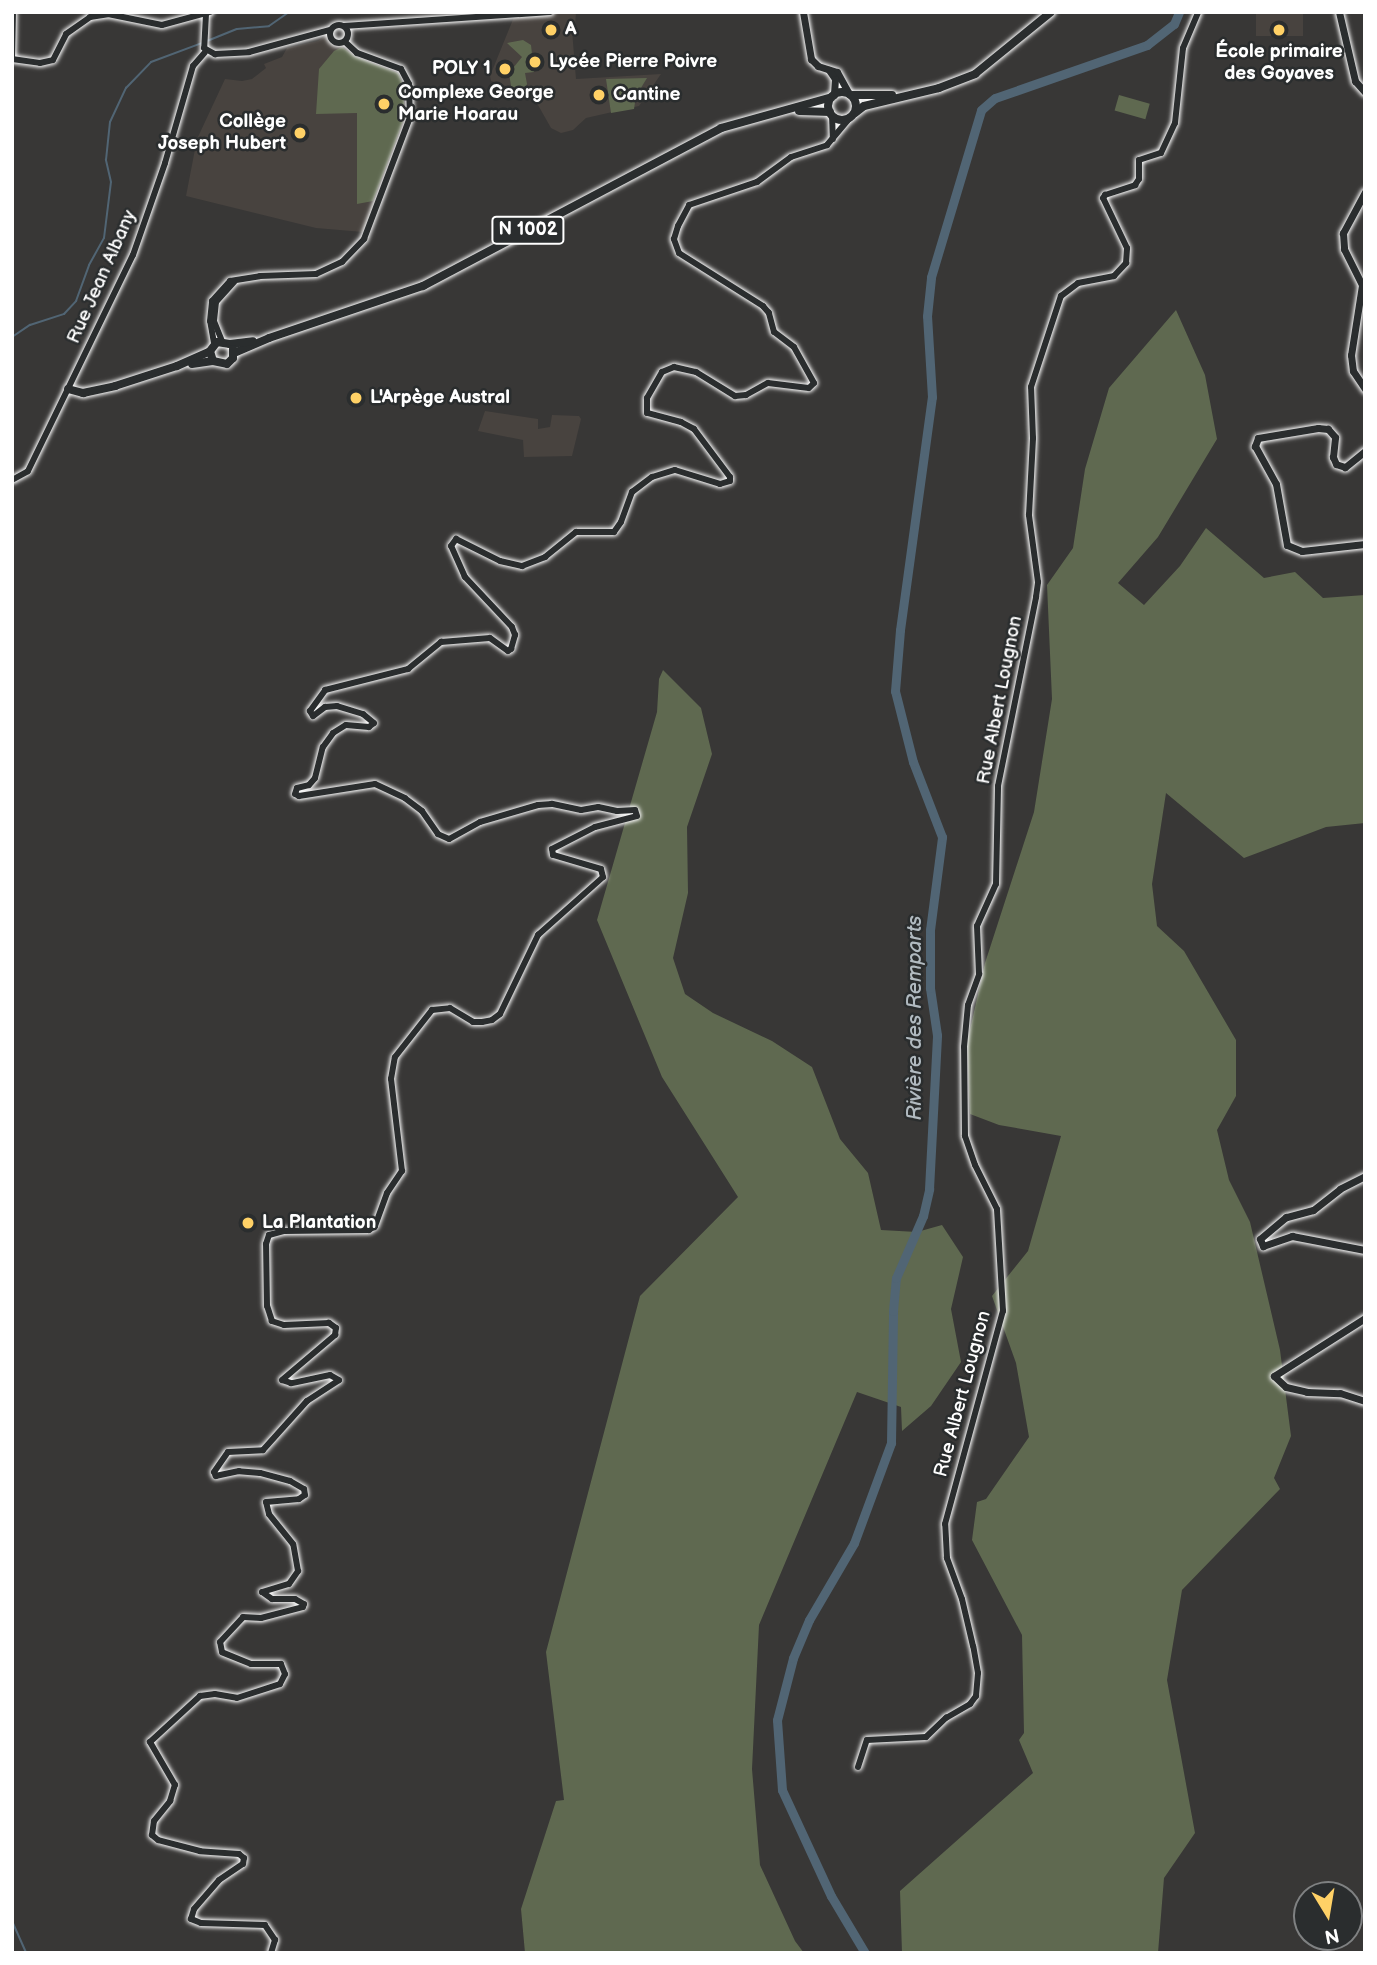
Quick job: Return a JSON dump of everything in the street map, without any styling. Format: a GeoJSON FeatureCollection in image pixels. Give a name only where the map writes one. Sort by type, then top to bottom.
{"type":"FeatureCollection","features":[{"type":"Feature","properties":{"kind":"main road"},"geometry":{"type":"LineString","coordinates":[[803,12],[811,59],[839,74],[856,104],[852,116]]}},
{"type":"Feature","properties":{"kind":"main road"},"geometry":{"type":"LineString","coordinates":[[828,69],[835,79],[831,114],[840,120],[852,116],[864,106],[939,88],[975,74],[1051,12]]}},
{"type":"Feature","properties":{"kind":"main road"},"geometry":{"type":"LineString","coordinates":[[1339,12],[1355,81],[1365,92]]}},
{"type":"Feature","properties":{"kind":"main road"},"geometry":{"type":"LineString","coordinates":[[833,96],[902,95]]}},
{"type":"Feature","properties":{"kind":"main road","name":"N 1002"},"geometry":{"type":"LineString","coordinates":[[234,353],[269,338],[423,286],[704,135],[748,118],[833,96]]}},
{"type":"Feature","properties":{"kind":"main road","name":"N 1002"},"geometry":{"type":"LineString","coordinates":[[782,111],[831,114]]}},
{"type":"Feature","properties":{"kind":"main road"},"geometry":{"type":"LineString","coordinates":[[1365,192],[1343,233],[1344,249],[1362,285],[1351,355],[1353,371],[1365,389]]}},
{"type":"Feature","properties":{"kind":"main road","name":"N 1002"},"geometry":{"type":"LineString","coordinates":[[177,366],[219,345],[269,338]]}},
{"type":"Feature","properties":{"kind":"main road"},"geometry":{"type":"LineString","coordinates":[[219,345],[234,353],[227,364],[213,361],[219,345]]}},
{"type":"Feature","properties":{"kind":"main road","name":"N 1002"},"geometry":{"type":"LineString","coordinates":[[68,388],[83,393],[177,366],[213,361]]}},
{"type":"Feature","properties":{"kind":"main road"},"geometry":{"type":"LineString","coordinates":[[1365,451],[1345,467],[1334,461],[1335,437],[1328,429],[1318,428],[1258,438],[1256,450],[1272,473],[1278,491],[1287,545],[1302,551],[1365,544]]}},
{"type":"Feature","properties":{"kind":"main road"},"geometry":{"type":"LineString","coordinates":[[1365,1176],[1340,1189],[1313,1210],[1286,1217],[1260,1239],[1263,1246],[1292,1236],[1365,1250]]}},
{"type":"Feature","properties":{"kind":"main road"},"geometry":{"type":"LineString","coordinates":[[1365,1318],[1273,1376],[1286,1387],[1307,1392],[1340,1393],[1365,1401]]}},
{"type":"Feature","properties":{"kind":"street"},"geometry":{"type":"LineString","coordinates":[[13,12],[12,60],[50,61],[56,57],[66,34],[90,17],[108,14],[162,25],[208,13],[204,47],[241,54],[312,36],[336,25],[346,34],[352,49],[401,69],[410,84],[410,117],[364,239],[342,262],[311,275],[246,278],[234,282],[216,302],[214,321],[219,345]]}},
{"type":"Feature","properties":{"kind":"street"},"geometry":{"type":"LineString","coordinates":[[312,36],[338,43],[346,34],[368,25],[551,12]]}},
{"type":"Feature","properties":{"kind":"street","name":"Rue Albert Lougnon"},"geometry":{"type":"LineString","coordinates":[[858,1767],[867,1740],[926,1737],[976,1696],[978,1673],[962,1600],[947,1559],[945,1524],[1003,1311],[997,1209],[975,1165],[965,1136],[964,1047],[968,1005],[979,974],[977,926],[996,884],[998,786],[1037,597],[1038,582],[1029,515],[1033,438],[1031,387],[1061,296],[1078,283],[1114,276],[1126,263],[1127,248],[1103,204],[1103,198],[1135,185],[1139,179],[1139,160],[1157,155],[1165,145],[1176,118],[1185,43],[1198,12]]}},
{"type":"Feature","properties":{"kind":"street"},"geometry":{"type":"LineString","coordinates":[[330,30],[331,39]]}},
{"type":"Feature","properties":{"kind":"street","name":"Rue Jean Albany"},"geometry":{"type":"LineString","coordinates":[[12,480],[29,471],[133,255],[165,163],[193,66],[204,47]]}},
{"type":"Feature","properties":{"kind":"street"},"geometry":{"type":"LineString","coordinates":[[831,114],[832,141]]}},
{"type":"Feature","properties":{"kind":"street"},"geometry":{"type":"LineString","coordinates":[[271,1953],[275,1940],[265,1925],[201,1923],[191,1919],[194,1909],[219,1880],[243,1864],[244,1858],[239,1854],[200,1851],[152,1835],[154,1821],[170,1801],[175,1785],[150,1742],[200,1696],[215,1694],[237,1698],[280,1684],[285,1674],[281,1664],[251,1664],[222,1652],[219,1642],[243,1617],[261,1618],[303,1608],[304,1604],[295,1599],[272,1598],[262,1592],[289,1584],[298,1571],[293,1544],[269,1514],[266,1502],[299,1499],[305,1495],[304,1489],[260,1473],[239,1471],[216,1476],[214,1472],[228,1452],[253,1452],[271,1445],[307,1401],[339,1380],[336,1376],[324,1375],[291,1383],[282,1380],[335,1335],[336,1328],[329,1323],[284,1325],[272,1321],[267,1306],[266,1244],[269,1236],[284,1231],[369,1230],[375,1226],[387,1193],[402,1171],[391,1079],[395,1056],[432,1010],[450,1008],[473,1022],[492,1020],[500,1014],[538,935],[603,877],[601,869],[554,855],[552,849],[595,827],[637,816],[635,810],[617,811],[598,807],[580,810],[552,804],[538,805],[480,822],[449,839],[438,834],[422,811],[405,798],[375,784],[299,796],[295,794],[297,788],[309,785],[315,778],[323,747],[332,733],[346,725],[369,727],[374,723],[363,714],[331,704],[313,716],[310,711],[319,694],[325,690],[408,669],[441,642],[490,638],[508,651],[511,649],[515,635],[512,627],[465,577],[452,546],[456,539],[499,561],[522,566],[545,557],[576,532],[614,532],[637,486],[670,470],[720,484],[730,481],[730,477],[694,429],[681,422],[647,413],[647,398],[667,368],[696,372],[735,396],[746,395],[768,383],[803,388],[814,386],[794,347],[774,332],[769,313],[679,253],[674,239],[690,205],[757,182],[782,162],[832,141],[852,116]]}},
{"type":"Feature","properties":{"kind":"shaded area","name":"Lycée Pierre Poivre"},"geometry":{"type":"Polygon","coordinates":[[[576,12],[575,27],[572,30],[576,79],[661,74],[639,106],[586,118],[573,130],[561,133],[551,128],[538,105],[523,92],[491,81],[490,76],[514,17],[576,12]]]}},
{"type":"Feature","properties":{"kind":"shaded area","name":"École primaire des Goyaves"},"geometry":{"type":"Polygon","coordinates":[[[1256,12],[1303,12],[1303,36],[1256,36],[1256,12]]]}},
{"type":"Feature","properties":{"kind":"shaded area","name":"Collège Joseph Hubert"},"geometry":{"type":"Polygon","coordinates":[[[330,33],[333,41],[345,42],[346,48],[357,57],[395,70],[404,85],[405,120],[363,232],[316,228],[186,196],[197,139],[225,79],[252,79],[266,68],[264,64],[282,57],[287,48],[318,41],[330,33]]]}},
{"type":"Feature","properties":{"kind":"shaded area"},"geometry":{"type":"Polygon","coordinates":[[[485,411],[538,419],[538,429],[550,427],[552,415],[579,416],[581,419],[572,456],[524,457],[523,440],[478,431],[485,411]]]}},
{"type":"Feature","properties":{"kind":"green space"},"geometry":{"type":"Polygon","coordinates":[[[523,40],[531,45],[534,72],[525,73],[527,84],[523,92],[511,86],[509,73],[522,57],[507,43],[523,40]]]}},
{"type":"Feature","properties":{"kind":"green space"},"geometry":{"type":"Polygon","coordinates":[[[342,47],[356,57],[398,73],[404,86],[404,119],[373,201],[357,204],[357,113],[316,114],[319,69],[334,51],[342,47]]]}},
{"type":"Feature","properties":{"kind":"green space"},"geometry":{"type":"Polygon","coordinates":[[[647,78],[636,96],[634,109],[611,113],[606,79],[647,78]]]}},
{"type":"Feature","properties":{"kind":"green space"},"geometry":{"type":"Polygon","coordinates":[[[1119,95],[1150,104],[1145,119],[1115,110],[1119,95]]]}},
{"type":"Feature","properties":{"kind":"green space"},"geometry":{"type":"Polygon","coordinates":[[[1176,310],[1205,375],[1217,439],[1158,537],[1118,583],[1144,605],[1180,566],[1206,528],[1264,578],[1295,572],[1323,598],[1365,595],[1365,823],[1326,827],[1244,858],[1166,793],[1152,884],[1157,926],[1184,951],[1236,1040],[1236,1096],[1217,1130],[1229,1180],[1250,1222],[1280,1350],[1291,1436],[1274,1478],[1280,1489],[1182,1590],[1167,1680],[1195,1833],[1164,1878],[1158,1953],[902,1953],[900,1891],[1033,1773],[1019,1740],[1024,1733],[1022,1635],[972,1540],[977,1502],[986,1499],[1029,1437],[1016,1363],[992,1296],[1028,1251],[1061,1136],[999,1125],[970,1114],[967,1043],[985,963],[1034,812],[1052,699],[1047,585],[1073,548],[1085,469],[1109,388],[1176,310]]]}},
{"type":"Feature","properties":{"kind":"green space"},"geometry":{"type":"Polygon","coordinates":[[[663,670],[701,708],[712,754],[687,827],[688,893],[673,958],[685,994],[713,1013],[772,1041],[812,1067],[840,1139],[868,1173],[881,1230],[917,1232],[942,1225],[963,1257],[951,1309],[961,1362],[931,1406],[902,1431],[901,1407],[857,1392],[759,1625],[752,1769],[760,1865],[795,1941],[804,1953],[525,1953],[521,1909],[556,1801],[564,1800],[546,1652],[640,1296],[738,1197],[662,1077],[597,920],[657,712],[659,679],[663,670]]]}},
{"type":"Feature","properties":{"kind":"waterway"},"geometry":{"type":"LineString","coordinates":[[207,41],[237,29],[269,26],[289,12]]}},
{"type":"Feature","properties":{"kind":"waterway","name":"Rivière des Remparts"},"geometry":{"type":"LineString","coordinates":[[865,1953],[831,1896],[782,1790],[777,1720],[793,1658],[809,1620],[854,1543],[891,1443],[896,1278],[923,1216],[929,1189],[937,1035],[930,988],[930,930],[942,837],[913,762],[895,691],[900,630],[932,397],[927,316],[931,277],[981,110],[995,98],[1147,45],[1174,24],[1179,12]]}},
{"type":"Feature","properties":{"kind":"waterway"},"geometry":{"type":"LineString","coordinates":[[12,337],[30,325],[64,314],[76,301],[89,265],[104,238],[111,182],[106,160],[110,122],[126,88],[151,62],[202,43]]}},
{"type":"Feature","properties":{"kind":"waterway"},"geometry":{"type":"LineString","coordinates":[[12,1921],[26,1953]]}},
{"type":"Feature","properties":{"kind":"place","name":"A"},"geometry":{"type":"Point","coordinates":[551,30]}},
{"type":"Feature","properties":{"kind":"place","name":"École primaire des Goyaves"},"geometry":{"type":"Point","coordinates":[1279,30]}},
{"type":"Feature","properties":{"kind":"place","name":"Lycée Pierre Poivre"},"geometry":{"type":"Point","coordinates":[535,62]}},
{"type":"Feature","properties":{"kind":"place","name":"POLY 1"},"geometry":{"type":"Point","coordinates":[505,69]}},
{"type":"Feature","properties":{"kind":"place","name":"Cantine"},"geometry":{"type":"Point","coordinates":[599,95]}},
{"type":"Feature","properties":{"kind":"place","name":"Complexe George Marie Hoarau"},"geometry":{"type":"Point","coordinates":[384,104]}},
{"type":"Feature","properties":{"kind":"place","name":"Collège Joseph Hubert"},"geometry":{"type":"Point","coordinates":[300,133]}},
{"type":"Feature","properties":{"kind":"place","name":"L'Arpège Austral"},"geometry":{"type":"Point","coordinates":[356,398]}},
{"type":"Feature","properties":{"kind":"place","name":"La Plantation"},"geometry":{"type":"Point","coordinates":[248,1223]}}]}
